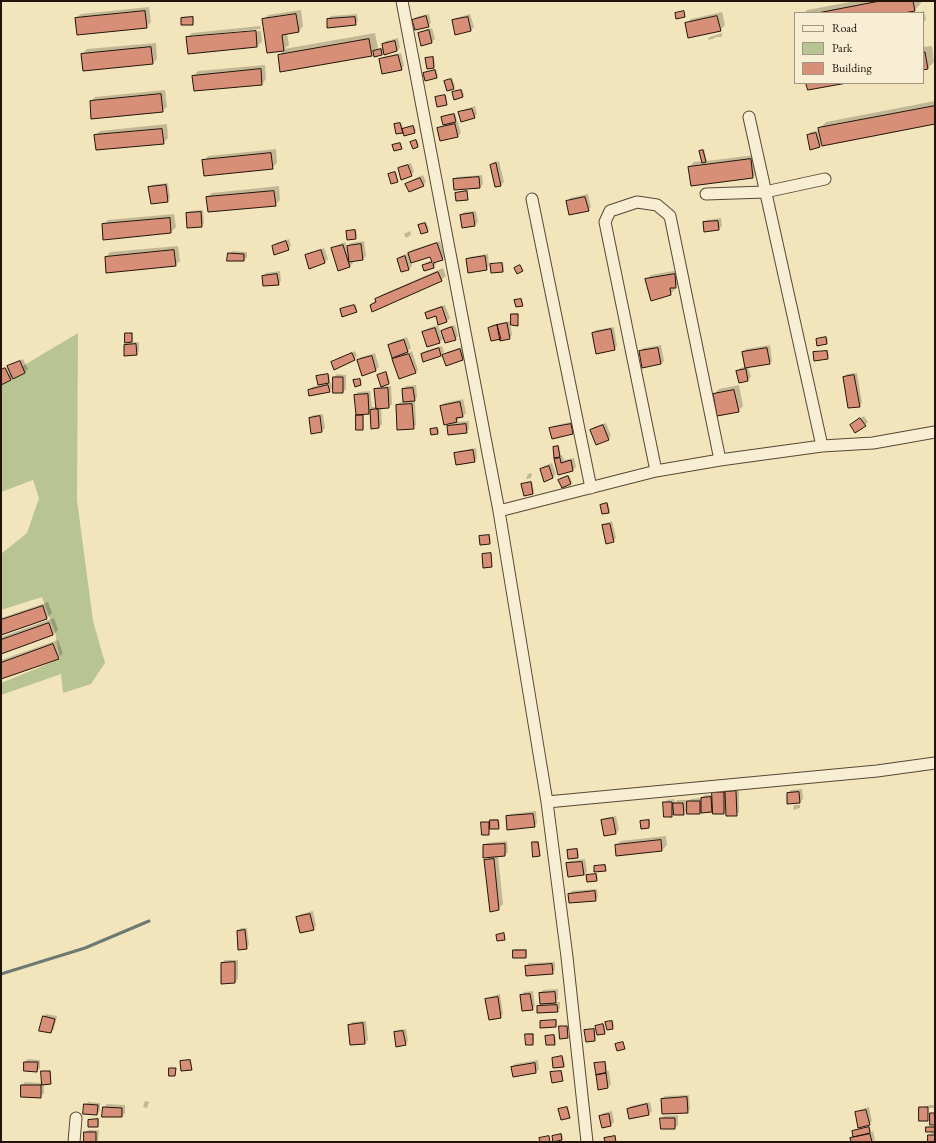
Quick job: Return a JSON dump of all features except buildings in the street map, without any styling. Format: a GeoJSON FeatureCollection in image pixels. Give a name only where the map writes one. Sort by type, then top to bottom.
{"type":"FeatureCollection","features":[{"type":"Feature","properties":{"kind":"street"},"geometry":{"type":"LineString","coordinates":[[402,1],[498,511],[547,802],[567,956],[587,1142]]}},
{"type":"Feature","properties":{"kind":"street"},"geometry":{"type":"LineString","coordinates":[[750,118],[822,446]]}},
{"type":"Feature","properties":{"kind":"street"},"geometry":{"type":"LineString","coordinates":[[706,194],[766,192],[825,179]]}},
{"type":"Feature","properties":{"kind":"street"},"geometry":{"type":"LineString","coordinates":[[532,199],[591,488]]}},
{"type":"Feature","properties":{"kind":"street"},"geometry":{"type":"LineString","coordinates":[[656,471],[605,222],[610,211],[637,202],[657,205],[670,216],[720,460]]}},
{"type":"Feature","properties":{"kind":"street"},"geometry":{"type":"LineString","coordinates":[[498,511],[656,471],[720,460],[822,446],[873,444],[935,432]]}},
{"type":"Feature","properties":{"kind":"street"},"geometry":{"type":"LineString","coordinates":[[547,802],[877,771],[935,763]]}},
{"type":"Feature","properties":{"kind":"street"},"geometry":{"type":"LineString","coordinates":[[74,1142],[76,1118]]}},
{"type":"Feature","properties":{"kind":"green space"},"geometry":{"type":"Polygon","coordinates":[[[78,333],[77,500],[93,621],[105,663],[91,684],[63,693],[61,674],[1,695],[1,683],[60,659],[55,632],[42,597],[1,610],[1,554],[27,533],[39,498],[33,480],[1,492],[1,379],[78,333]]]}},
{"type":"Feature","properties":{"kind":"waterway"},"geometry":{"type":"LineString","coordinates":[[1,974],[85,948],[149,921]]}}]}
